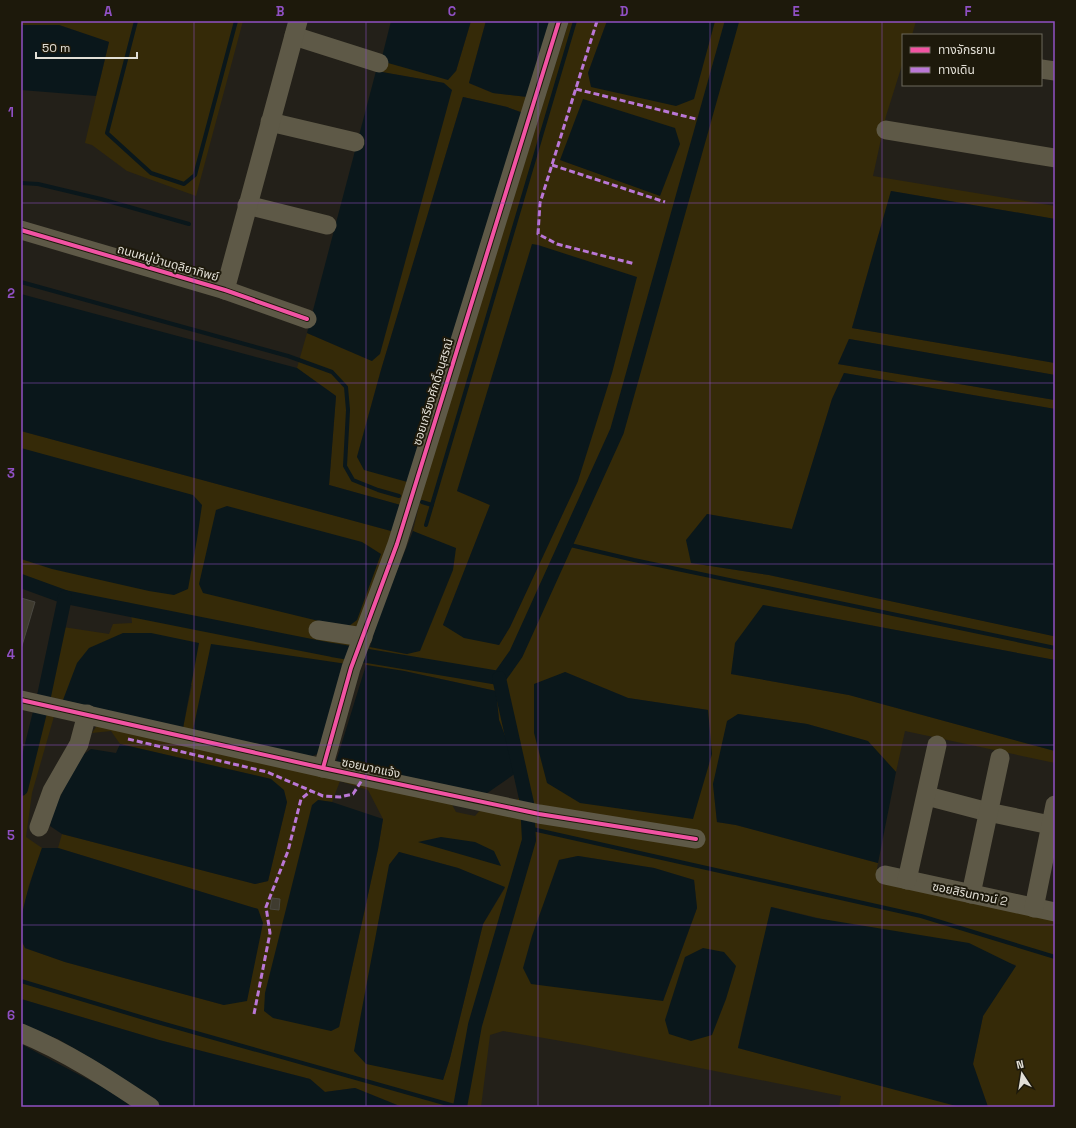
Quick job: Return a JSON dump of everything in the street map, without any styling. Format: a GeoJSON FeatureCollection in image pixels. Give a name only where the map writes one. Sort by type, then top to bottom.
{"type":"FeatureCollection","features":[{"type":"Feature","properties":{"kind":"street","name":"ซอยเกรียงศักดิ์อนุสรณ์"},"geometry":{"type":"LineString","coordinates":[[323,768],[352,668],[396,544],[559,21]]}},
{"type":"Feature","properties":{"kind":"street"},"geometry":{"type":"LineString","coordinates":[[296,29],[379,62]]}},
{"type":"Feature","properties":{"kind":"street","name":"ถนนหมู่บ้านดุลิยาทิพย์"},"geometry":{"type":"LineString","coordinates":[[225,290],[296,29]]}},
{"type":"Feature","properties":{"kind":"street"},"geometry":{"type":"LineString","coordinates":[[1042,69],[1055,71]]}},
{"type":"Feature","properties":{"kind":"street"},"geometry":{"type":"LineString","coordinates":[[270,122],[355,142]]}},
{"type":"Feature","properties":{"kind":"street"},"geometry":{"type":"LineString","coordinates":[[886,130],[1055,158]]}},
{"type":"Feature","properties":{"kind":"street"},"geometry":{"type":"LineString","coordinates":[[247,205],[326,225]]}},
{"type":"Feature","properties":{"kind":"street","name":"ถนนหมู่บ้านดุลิยาทิพย์"},"geometry":{"type":"LineString","coordinates":[[21,230],[225,290],[307,319]]}},
{"type":"Feature","properties":{"kind":"street"},"geometry":{"type":"LineString","coordinates":[[318,630],[361,641]]}},
{"type":"Feature","properties":{"kind":"street","name":"ซอยมากแจ้ง"},"geometry":{"type":"LineString","coordinates":[[27,702],[53,706],[323,768],[539,814],[696,839]]}},
{"type":"Feature","properties":{"kind":"street"},"geometry":{"type":"LineString","coordinates":[[39,827],[52,791],[79,744],[87,714]]}},
{"type":"Feature","properties":{"kind":"street"},"geometry":{"type":"LineString","coordinates":[[907,880],[927,796],[937,744]]}},
{"type":"Feature","properties":{"kind":"street"},"geometry":{"type":"LineString","coordinates":[[971,894],[1000,758]]}},
{"type":"Feature","properties":{"kind":"street"},"geometry":{"type":"LineString","coordinates":[[927,796],[988,812],[1053,825]]}},
{"type":"Feature","properties":{"kind":"street"},"geometry":{"type":"LineString","coordinates":[[1034,908],[1053,825],[1055,805]]}},
{"type":"Feature","properties":{"kind":"street","name":"ซอยสิรินทาวน์ 2"},"geometry":{"type":"LineString","coordinates":[[885,875],[1055,912]]}},
{"type":"Feature","properties":{"kind":"street"},"geometry":{"type":"LineString","coordinates":[[21,1033],[61,1052],[99,1073],[150,1107]]}},
{"type":"Feature","properties":{"kind":"shaded area"},"geometry":{"type":"Polygon","coordinates":[[[21,21],[243,21],[196,196],[127,171],[92,145],[85,143],[109,42],[59,25],[21,25],[21,21]]]}},
{"type":"Feature","properties":{"kind":"shaded area"},"geometry":{"type":"Polygon","coordinates":[[[391,21],[471,21],[456,71],[448,80],[381,61],[391,21]]]}},
{"type":"Feature","properties":{"kind":"shaded area"},"geometry":{"type":"Polygon","coordinates":[[[471,21],[486,21],[469,83],[493,93],[528,97],[523,113],[507,107],[463,97],[381,370],[357,457],[411,483],[404,506],[329,485],[336,396],[297,368],[307,333],[372,361],[444,83],[376,71],[381,61],[456,71],[471,21]]]}},
{"type":"Feature","properties":{"kind":"shaded area"},"geometry":{"type":"Polygon","coordinates":[[[486,21],[551,21],[528,97],[493,93],[469,83],[486,21]]]}},
{"type":"Feature","properties":{"kind":"shaded area"},"geometry":{"type":"Polygon","coordinates":[[[569,21],[607,21],[588,73],[705,56],[715,21],[916,21],[912,34],[902,34],[902,65],[886,116],[873,176],[1055,206],[1055,219],[891,191],[852,328],[1055,363],[1055,375],[849,339],[838,364],[1055,400],[1055,409],[844,373],[832,399],[792,529],[707,514],[692,563],[769,575],[1054,636],[1055,630],[1055,660],[763,605],[731,674],[849,695],[1055,751],[1055,763],[905,731],[896,772],[867,741],[807,724],[738,714],[713,784],[717,822],[736,825],[878,863],[876,875],[924,892],[1055,913],[1055,1107],[988,1107],[973,1064],[983,1016],[1016,965],[772,907],[738,1048],[964,1107],[839,1107],[841,1096],[584,1045],[503,1031],[490,1035],[481,1107],[402,1107],[355,1088],[325,1092],[310,1079],[159,1040],[21,999],[21,939],[25,948],[65,962],[224,1005],[258,909],[58,848],[62,834],[255,884],[268,881],[287,802],[271,779],[120,744],[111,731],[92,733],[100,721],[449,799],[456,812],[475,816],[482,808],[517,800],[521,795],[513,757],[499,720],[496,691],[404,671],[366,665],[370,647],[407,654],[422,536],[413,531],[424,484],[569,21]],[[560,160],[660,195],[661,191],[560,160]],[[578,481],[457,491],[490,505],[443,625],[499,645],[510,627],[578,481]],[[565,672],[547,783],[708,710],[628,698],[565,672]],[[340,781],[332,802],[318,800],[331,1031],[339,1027],[378,849],[383,819],[368,790],[340,781]],[[399,852],[389,865],[443,1080],[450,1058],[483,924],[505,888],[458,868],[399,852]],[[578,856],[559,860],[663,1001],[697,908],[694,880],[654,868],[578,856]]]}},
{"type":"Feature","properties":{"kind":"shaded area"},"geometry":{"type":"Polygon","coordinates":[[[607,21],[715,21],[694,99],[676,106],[591,87],[588,73],[607,21]]]}},
{"type":"Feature","properties":{"kind":"shaded area"},"geometry":{"type":"Polygon","coordinates":[[[21,25],[59,25],[109,42],[96,96],[21,90],[21,25]]]}},
{"type":"Feature","properties":{"kind":"shaded area"},"geometry":{"type":"Polygon","coordinates":[[[376,71],[444,83],[452,90],[380,354],[372,361],[307,333],[376,71]]]}},
{"type":"Feature","properties":{"kind":"shaded area"},"geometry":{"type":"Polygon","coordinates":[[[463,97],[507,107],[523,113],[411,483],[364,470],[357,457],[381,370],[463,97]]]}},
{"type":"Feature","properties":{"kind":"shaded area"},"geometry":{"type":"Polygon","coordinates":[[[583,99],[675,128],[680,144],[660,196],[560,160],[583,99]]]}},
{"type":"Feature","properties":{"kind":"shaded area"},"geometry":{"type":"Polygon","coordinates":[[[891,191],[1055,219],[1055,363],[852,328],[891,191]]]}},
{"type":"Feature","properties":{"kind":"shaded area"},"geometry":{"type":"Polygon","coordinates":[[[532,244],[637,277],[612,373],[578,481],[510,627],[499,645],[464,638],[443,625],[490,505],[457,491],[532,244]]]}},
{"type":"Feature","properties":{"kind":"shaded area"},"geometry":{"type":"Polygon","coordinates":[[[21,294],[297,368],[336,396],[329,485],[404,506],[395,532],[21,431],[21,294]]]}},
{"type":"Feature","properties":{"kind":"shaded area"},"geometry":{"type":"Polygon","coordinates":[[[849,339],[1055,375],[1055,400],[838,364],[849,339]]]}},
{"type":"Feature","properties":{"kind":"shaded area"},"geometry":{"type":"Polygon","coordinates":[[[844,373],[1055,409],[1055,630],[1053,636],[769,575],[691,563],[686,540],[707,514],[792,529],[832,399],[844,373]]]}},
{"type":"Feature","properties":{"kind":"shaded area"},"geometry":{"type":"Polygon","coordinates":[[[21,431],[395,532],[347,664],[193,730],[183,728],[192,685],[63,700],[40,694],[63,627],[109,634],[113,624],[132,623],[130,603],[54,591],[21,579],[21,431]]]}},
{"type":"Feature","properties":{"kind":"shaded area"},"geometry":{"type":"Polygon","coordinates":[[[21,448],[193,495],[202,505],[188,589],[174,595],[149,591],[52,569],[21,559],[21,448]]]}},
{"type":"Feature","properties":{"kind":"shaded area"},"geometry":{"type":"Polygon","coordinates":[[[227,506],[362,542],[381,554],[357,620],[349,626],[331,624],[203,593],[199,584],[216,510],[227,506]]]}},
{"type":"Feature","properties":{"kind":"shaded area"},"geometry":{"type":"Polygon","coordinates":[[[413,531],[456,548],[453,570],[420,651],[407,654],[370,647],[380,613],[413,531]]]}},
{"type":"Feature","properties":{"kind":"shaded area"},"geometry":{"type":"Polygon","coordinates":[[[763,605],[1055,660],[1055,751],[849,695],[731,674],[735,643],[763,605]]]}},
{"type":"Feature","properties":{"kind":"shaded area"},"geometry":{"type":"Polygon","coordinates":[[[123,633],[151,633],[199,643],[183,728],[63,700],[77,663],[89,648],[123,633]]]}},
{"type":"Feature","properties":{"kind":"shaded area"},"geometry":{"type":"Polygon","coordinates":[[[211,644],[347,664],[323,749],[310,757],[193,730],[211,644]]]}},
{"type":"Feature","properties":{"kind":"shaded area"},"geometry":{"type":"Polygon","coordinates":[[[366,665],[404,671],[496,691],[499,720],[513,757],[516,773],[483,796],[335,765],[366,665]]]}},
{"type":"Feature","properties":{"kind":"shaded area"},"geometry":{"type":"Polygon","coordinates":[[[565,672],[628,698],[708,710],[712,754],[693,819],[580,803],[547,783],[534,733],[534,684],[565,672]]]}},
{"type":"Feature","properties":{"kind":"shaded area"},"geometry":{"type":"Polygon","coordinates":[[[37,711],[55,713],[32,793],[26,837],[42,848],[29,885],[21,922],[21,770],[37,711]]]}},
{"type":"Feature","properties":{"kind":"shaded area"},"geometry":{"type":"Polygon","coordinates":[[[738,714],[807,724],[868,741],[896,772],[878,863],[736,825],[717,822],[713,784],[727,721],[738,714]]]}},
{"type":"Feature","properties":{"kind":"shaded area"},"geometry":{"type":"Polygon","coordinates":[[[120,744],[271,779],[284,790],[287,802],[268,881],[255,884],[62,834],[50,826],[53,811],[80,757],[91,749],[116,753],[120,744]]]}},
{"type":"Feature","properties":{"kind":"shaded area"},"geometry":{"type":"Polygon","coordinates":[[[318,800],[332,802],[383,819],[378,849],[339,1027],[331,1031],[273,1018],[264,1011],[265,993],[312,805],[318,800]]]}},
{"type":"Feature","properties":{"kind":"shaded area"},"geometry":{"type":"Polygon","coordinates":[[[441,837],[475,842],[494,851],[501,866],[418,842],[441,837]]]}},
{"type":"Feature","properties":{"kind":"shaded area"},"geometry":{"type":"Polygon","coordinates":[[[42,848],[58,848],[258,909],[263,923],[247,1001],[224,1005],[65,962],[25,948],[21,940],[21,920],[27,894],[42,848]]]}},
{"type":"Feature","properties":{"kind":"shaded area"},"geometry":{"type":"Polygon","coordinates":[[[399,852],[458,868],[505,887],[483,924],[450,1058],[443,1080],[366,1064],[354,1051],[389,865],[399,852]]]}},
{"type":"Feature","properties":{"kind":"shaded area"},"geometry":{"type":"Polygon","coordinates":[[[578,856],[654,868],[694,880],[697,908],[663,1001],[531,984],[523,968],[532,936],[559,860],[578,856]]]}},
{"type":"Feature","properties":{"kind":"shaded area"},"geometry":{"type":"Polygon","coordinates":[[[771,907],[816,918],[969,943],[1016,966],[983,1016],[973,1064],[988,1107],[956,1106],[738,1048],[771,907]]]}},
{"type":"Feature","properties":{"kind":"shaded area"},"geometry":{"type":"Polygon","coordinates":[[[703,948],[724,952],[736,966],[726,999],[712,1035],[691,1041],[669,1034],[665,1020],[685,957],[703,948]]]}},
{"type":"Feature","properties":{"kind":"shaded area"},"geometry":{"type":"Polygon","coordinates":[[[21,999],[159,1040],[310,1079],[325,1092],[355,1088],[402,1107],[163,1107],[102,1065],[58,1039],[21,1026],[21,999]]]}},
{"type":"Feature","properties":{"kind":"shaded area"},"geometry":{"type":"Polygon","coordinates":[[[21,1044],[108,1090],[132,1107],[21,1107],[21,1044]]]}},
{"type":"Feature","properties":{"kind":"building"},"geometry":{"type":"Polygon","coordinates":[[[21,598],[35,602],[21,649],[21,598]]]}},
{"type":"Feature","properties":{"kind":"building"},"geometry":{"type":"Polygon","coordinates":[[[272,898],[280,899],[279,910],[270,909],[272,898]]]}},
{"type":"Feature","properties":{"kind":"waterway"},"geometry":{"type":"LineString","coordinates":[[136,21],[107,133],[151,173],[184,184],[195,175],[236,21]]}},
{"type":"Feature","properties":{"kind":"waterway"},"geometry":{"type":"LineString","coordinates":[[426,525],[575,21]]}},
{"type":"Feature","properties":{"kind":"waterway"},"geometry":{"type":"LineString","coordinates":[[21,581],[65,597],[332,650],[499,678],[516,654],[617,431],[732,21]]}},
{"type":"Feature","properties":{"kind":"waterway"},"geometry":{"type":"LineString","coordinates":[[21,183],[38,184],[101,199],[189,224]]}},
{"type":"Feature","properties":{"kind":"waterway"},"geometry":{"type":"LineString","coordinates":[[21,282],[288,356],[332,372],[346,387],[348,410],[345,466],[353,480],[378,490],[399,496]]}},
{"type":"Feature","properties":{"kind":"waterway"},"geometry":{"type":"LineString","coordinates":[[422,502],[432,505]]}},
{"type":"Feature","properties":{"kind":"waterway"},"geometry":{"type":"LineString","coordinates":[[566,544],[634,560],[1055,648]]}},
{"type":"Feature","properties":{"kind":"waterway"},"geometry":{"type":"LineString","coordinates":[[21,789],[44,696],[65,597]]}},
{"type":"Feature","properties":{"kind":"waterway"},"geometry":{"type":"LineString","coordinates":[[460,1107],[475,1025],[529,840],[527,803],[499,678]]}},
{"type":"Feature","properties":{"kind":"waterway"},"geometry":{"type":"LineString","coordinates":[[528,828],[921,916],[1055,957]]}},
{"type":"Feature","properties":{"kind":"waterway"},"geometry":{"type":"LineString","coordinates":[[21,981],[154,1021],[458,1107]]}},
{"type":"Feature","properties":{"kind":"marked path"},"geometry":{"type":"LineString","coordinates":[[597,21],[540,203],[538,234],[557,244],[635,264]]}},
{"type":"Feature","properties":{"kind":"marked path"},"geometry":{"type":"LineString","coordinates":[[576,89],[696,119]]}},
{"type":"Feature","properties":{"kind":"marked path"},"geometry":{"type":"LineString","coordinates":[[552,165],[665,202]]}},
{"type":"Feature","properties":{"kind":"marked path"},"geometry":{"type":"LineString","coordinates":[[128,739],[267,772],[323,796],[340,797],[353,794],[364,777]]}},
{"type":"Feature","properties":{"kind":"marked path"},"geometry":{"type":"LineString","coordinates":[[254,1014],[270,933],[266,907],[288,851],[301,799],[311,791]]}},
{"type":"Feature","properties":{"kind":"cycle path"},"geometry":{"type":"LineString","coordinates":[[323,768],[351,668],[397,544],[559,21]]}},
{"type":"Feature","properties":{"kind":"cycle path"},"geometry":{"type":"LineString","coordinates":[[21,230],[225,290],[307,319]]}},
{"type":"Feature","properties":{"kind":"cycle path"},"geometry":{"type":"LineString","coordinates":[[21,700],[323,768],[539,814],[696,839]]}}]}
